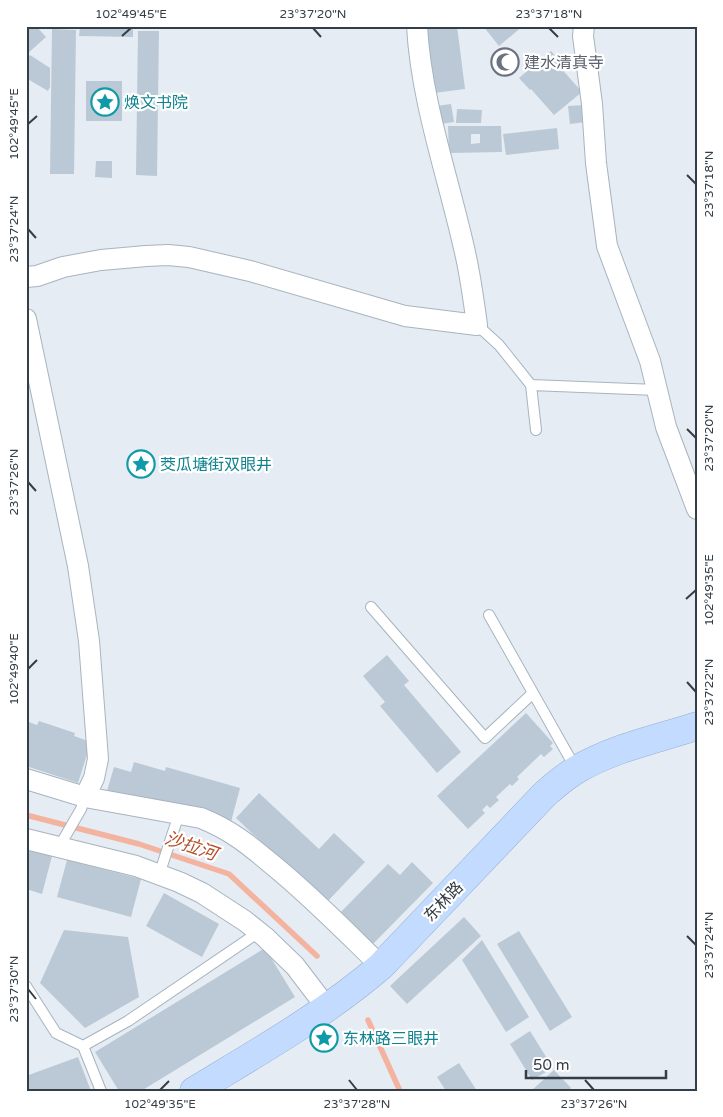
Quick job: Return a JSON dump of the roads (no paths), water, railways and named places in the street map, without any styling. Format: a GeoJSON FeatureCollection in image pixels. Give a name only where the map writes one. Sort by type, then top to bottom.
{"type":"FeatureCollection","features":[{"type":"Feature","properties":{"kind":"street"},"geometry":{"type":"LineString","coordinates":[[26,276],[37,276],[63,267],[101,260],[168,255],[189,257],[250,271],[405,316],[478,325],[466,258],[420,62],[417,26]]}},
{"type":"Feature","properties":{"kind":"street"},"geometry":{"type":"LineString","coordinates":[[584,26],[583,36],[592,104],[596,163],[607,246],[650,360],[666,427],[697,509]]}},
{"type":"Feature","properties":{"kind":"street"},"geometry":{"type":"LineString","coordinates":[[26,319],[78,566],[90,641],[98,759],[94,778],[83,803]]}},
{"type":"Feature","properties":{"kind":"street","name":"东林路"},"geometry":{"type":"LineString","coordinates":[[194,1091],[327,1008],[381,966],[545,794],[577,770],[632,746],[697,726]]}},
{"type":"Feature","properties":{"kind":"street"},"geometry":{"type":"LineString","coordinates":[[26,779],[83,803],[176,823],[201,818],[219,825],[246,842],[302,889],[381,966]]}},
{"type":"Feature","properties":{"kind":"street"},"geometry":{"type":"LineString","coordinates":[[26,839],[62,841],[136,866],[162,868],[224,906],[259,932],[295,966],[327,1008]]}},
{"type":"Feature","properties":{"kind":"lane"},"geometry":{"type":"LineString","coordinates":[[478,325],[499,345],[531,385],[536,430]]}},
{"type":"Feature","properties":{"kind":"lane"},"geometry":{"type":"LineString","coordinates":[[531,385],[657,390]]}},
{"type":"Feature","properties":{"kind":"lane"},"geometry":{"type":"LineString","coordinates":[[371,607],[485,738],[533,693]]}},
{"type":"Feature","properties":{"kind":"lane"},"geometry":{"type":"LineString","coordinates":[[489,615],[577,770]]}},
{"type":"Feature","properties":{"kind":"lane"},"geometry":{"type":"LineString","coordinates":[[62,841],[83,803]]}},
{"type":"Feature","properties":{"kind":"lane"},"geometry":{"type":"LineString","coordinates":[[162,868],[176,823]]}},
{"type":"Feature","properties":{"kind":"lane"},"geometry":{"type":"LineString","coordinates":[[83,1046],[128,1021],[259,932]]}},
{"type":"Feature","properties":{"kind":"lane"},"geometry":{"type":"LineString","coordinates":[[26,986],[56,1033],[83,1046],[101,1091]]}},
{"type":"Feature","properties":{"kind":"waterway","name":"沙拉河"},"geometry":{"type":"LineString","coordinates":[[26,815],[139,844],[229,874],[317,956]]}},
{"type":"Feature","properties":{"kind":"waterway","name":"沙拉河"},"geometry":{"type":"LineString","coordinates":[[368,1020],[400,1091]]}},
{"type":"Feature","properties":{"kind":"place","name":"建水清真寺"},"geometry":{"type":"Point","coordinates":[505,62]}},
{"type":"Feature","properties":{"kind":"place","name":"焕文书院"},"geometry":{"type":"Point","coordinates":[105,102]}},
{"type":"Feature","properties":{"kind":"place","name":"茭瓜塘街双眼井"},"geometry":{"type":"Point","coordinates":[141,464]}},
{"type":"Feature","properties":{"kind":"place","name":"东林路三眼井"},"geometry":{"type":"Point","coordinates":[324,1038]}}]}
